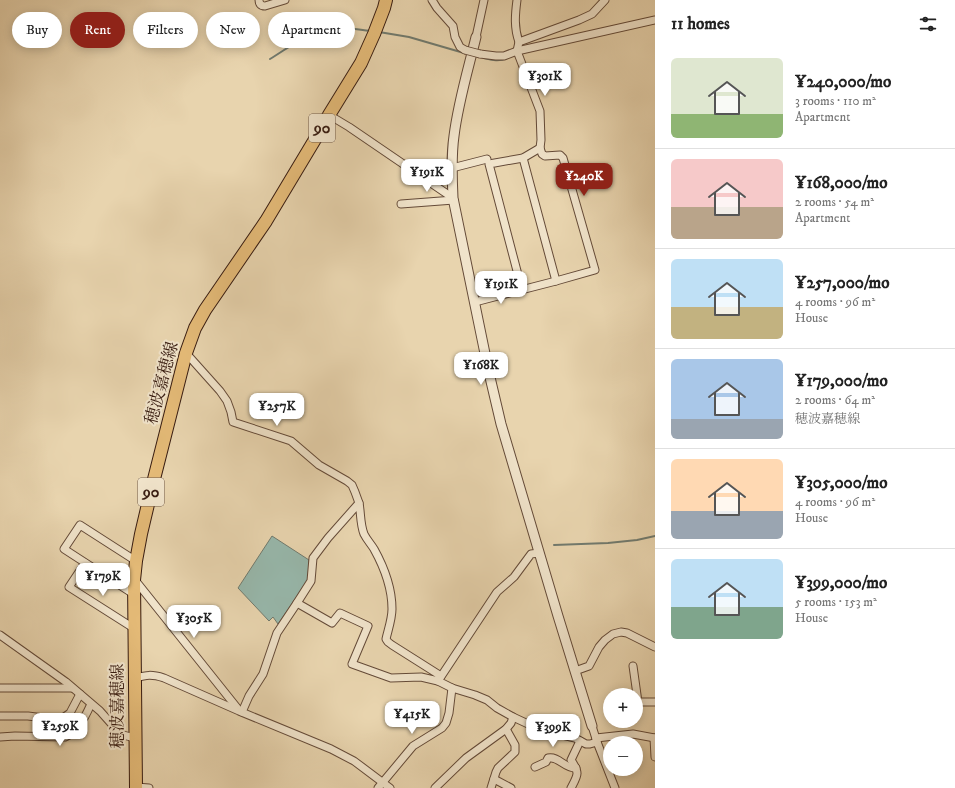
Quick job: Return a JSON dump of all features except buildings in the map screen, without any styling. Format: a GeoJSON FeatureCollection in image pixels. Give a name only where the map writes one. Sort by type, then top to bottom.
{"type":"FeatureCollection","features":[{"type":"Feature","properties":{"kind":"main road","name":"穂波嘉穂線"},"geometry":{"type":"LineString","coordinates":[[136,788],[134,580],[136,561],[150,497],[186,353],[195,328],[205,310],[266,221],[361,64],[386,0]]}},
{"type":"Feature","properties":{"kind":"street"},"geometry":{"type":"LineString","coordinates":[[259,0],[261,5],[265,6],[285,0]]}},
{"type":"Feature","properties":{"kind":"street"},"geometry":{"type":"LineString","coordinates":[[432,0],[453,26],[455,37],[460,46],[465,50],[496,56],[504,56],[517,51],[655,20]]}},
{"type":"Feature","properties":{"kind":"street"},"geometry":{"type":"LineString","coordinates":[[484,0],[458,112],[454,136],[452,168],[454,199],[489,373],[501,424],[592,726],[616,788]]}},
{"type":"Feature","properties":{"kind":"street"},"geometry":{"type":"LineString","coordinates":[[475,302],[556,282],[594,270],[563,158],[560,155],[545,156],[542,154],[540,148],[540,110],[517,51],[520,42],[517,35],[515,18],[517,0]]}},
{"type":"Feature","properties":{"kind":"street"},"geometry":{"type":"LineString","coordinates":[[520,42],[592,14],[605,0]]}},
{"type":"Feature","properties":{"kind":"street"},"geometry":{"type":"LineString","coordinates":[[329,115],[454,199]]}},
{"type":"Feature","properties":{"kind":"street"},"geometry":{"type":"LineString","coordinates":[[522,290],[489,164],[523,158],[540,148]]}},
{"type":"Feature","properties":{"kind":"street"},"geometry":{"type":"LineString","coordinates":[[523,158],[556,282]]}},
{"type":"Feature","properties":{"kind":"street"},"geometry":{"type":"LineString","coordinates":[[452,168],[487,159]]}},
{"type":"Feature","properties":{"kind":"street"},"geometry":{"type":"LineString","coordinates":[[401,204],[454,199]]}},
{"type":"Feature","properties":{"kind":"street"},"geometry":{"type":"LineString","coordinates":[[186,353],[227,401],[232,412],[234,422],[290,441],[319,465],[352,485],[361,510],[361,525],[367,541],[373,548],[385,571],[390,592],[392,609],[386,639],[388,642],[452,688],[487,700],[497,708],[513,717],[541,730],[575,738],[586,744],[590,744],[597,740],[633,734],[654,738],[655,757]]}},
{"type":"Feature","properties":{"kind":"street"},"geometry":{"type":"LineString","coordinates":[[241,712],[262,674],[277,633],[311,581],[313,558],[328,538],[359,503]]}},
{"type":"Feature","properties":{"kind":"street"},"geometry":{"type":"LineString","coordinates":[[134,595],[64,549],[80,525],[136,561]]}},
{"type":"Feature","properties":{"kind":"street"},"geometry":{"type":"LineString","coordinates":[[440,678],[497,592],[514,577],[531,554],[539,553]]}},
{"type":"Feature","properties":{"kind":"street"},"geometry":{"type":"LineString","coordinates":[[85,562],[69,587],[135,629]]}},
{"type":"Feature","properties":{"kind":"street"},"geometry":{"type":"LineString","coordinates":[[134,580],[241,712]]}},
{"type":"Feature","properties":{"kind":"street"},"geometry":{"type":"LineString","coordinates":[[297,603],[332,622],[340,613],[368,626],[352,664],[391,678],[440,678]]}},
{"type":"Feature","properties":{"kind":"street"},"geometry":{"type":"LineString","coordinates":[[575,671],[589,666],[599,647],[613,634],[621,632],[628,633],[655,647]]}},
{"type":"Feature","properties":{"kind":"street"},"geometry":{"type":"LineString","coordinates":[[0,635],[80,694],[100,711],[123,735],[135,738]]}},
{"type":"Feature","properties":{"kind":"street"},"geometry":{"type":"LineString","coordinates":[[633,666],[638,702],[655,702]]}},
{"type":"Feature","properties":{"kind":"street"},"geometry":{"type":"LineString","coordinates":[[135,678],[148,675],[156,676],[331,748],[354,761],[380,785],[390,788]]}},
{"type":"Feature","properties":{"kind":"street"},"geometry":{"type":"LineString","coordinates":[[0,688],[72,688]]}},
{"type":"Feature","properties":{"kind":"street"},"geometry":{"type":"LineString","coordinates":[[380,785],[413,746],[442,728],[446,723],[449,713],[452,688]]}},
{"type":"Feature","properties":{"kind":"street"},"geometry":{"type":"LineString","coordinates":[[0,716],[28,716],[60,720],[70,713],[80,694]]}},
{"type":"Feature","properties":{"kind":"street"},"geometry":{"type":"LineString","coordinates":[[0,737],[65,737],[82,723],[91,704]]}},
{"type":"Feature","properties":{"kind":"street"},"geometry":{"type":"LineString","coordinates":[[435,788],[466,758],[506,729],[511,723],[513,717]]}},
{"type":"Feature","properties":{"kind":"street"},"geometry":{"type":"LineString","coordinates":[[492,788],[498,768],[515,752],[515,745],[506,729]]}},
{"type":"Feature","properties":{"kind":"street"},"geometry":{"type":"LineString","coordinates":[[575,787],[578,775],[571,760],[580,741]]}},
{"type":"Feature","properties":{"kind":"street"},"geometry":{"type":"LineString","coordinates":[[535,767],[546,762],[548,758],[550,758],[559,761],[572,769],[576,768]]}},
{"type":"Feature","properties":{"kind":"street"},"geometry":{"type":"LineString","coordinates":[[494,779],[511,788]]}},
{"type":"Feature","properties":{"kind":"street"},"geometry":{"type":"LineString","coordinates":[[136,788],[148,788]]}},
{"type":"Feature","properties":{"kind":"water"},"geometry":{"type":"Polygon","coordinates":[[[272,536],[309,560],[308,580],[278,624],[273,617],[269,621],[238,588],[272,536]]]}},
{"type":"Feature","properties":{"kind":"waterway"},"geometry":{"type":"LineString","coordinates":[[270,59],[300,40],[325,29],[343,28],[371,31]]}},
{"type":"Feature","properties":{"kind":"waterway"},"geometry":{"type":"LineString","coordinates":[[379,32],[409,37],[464,53]]}},
{"type":"Feature","properties":{"kind":"waterway"},"geometry":{"type":"LineString","coordinates":[[484,58],[493,60],[507,58]]}},
{"type":"Feature","properties":{"kind":"waterway"},"geometry":{"type":"LineString","coordinates":[[554,545],[608,543],[637,540],[655,536]]}}]}
